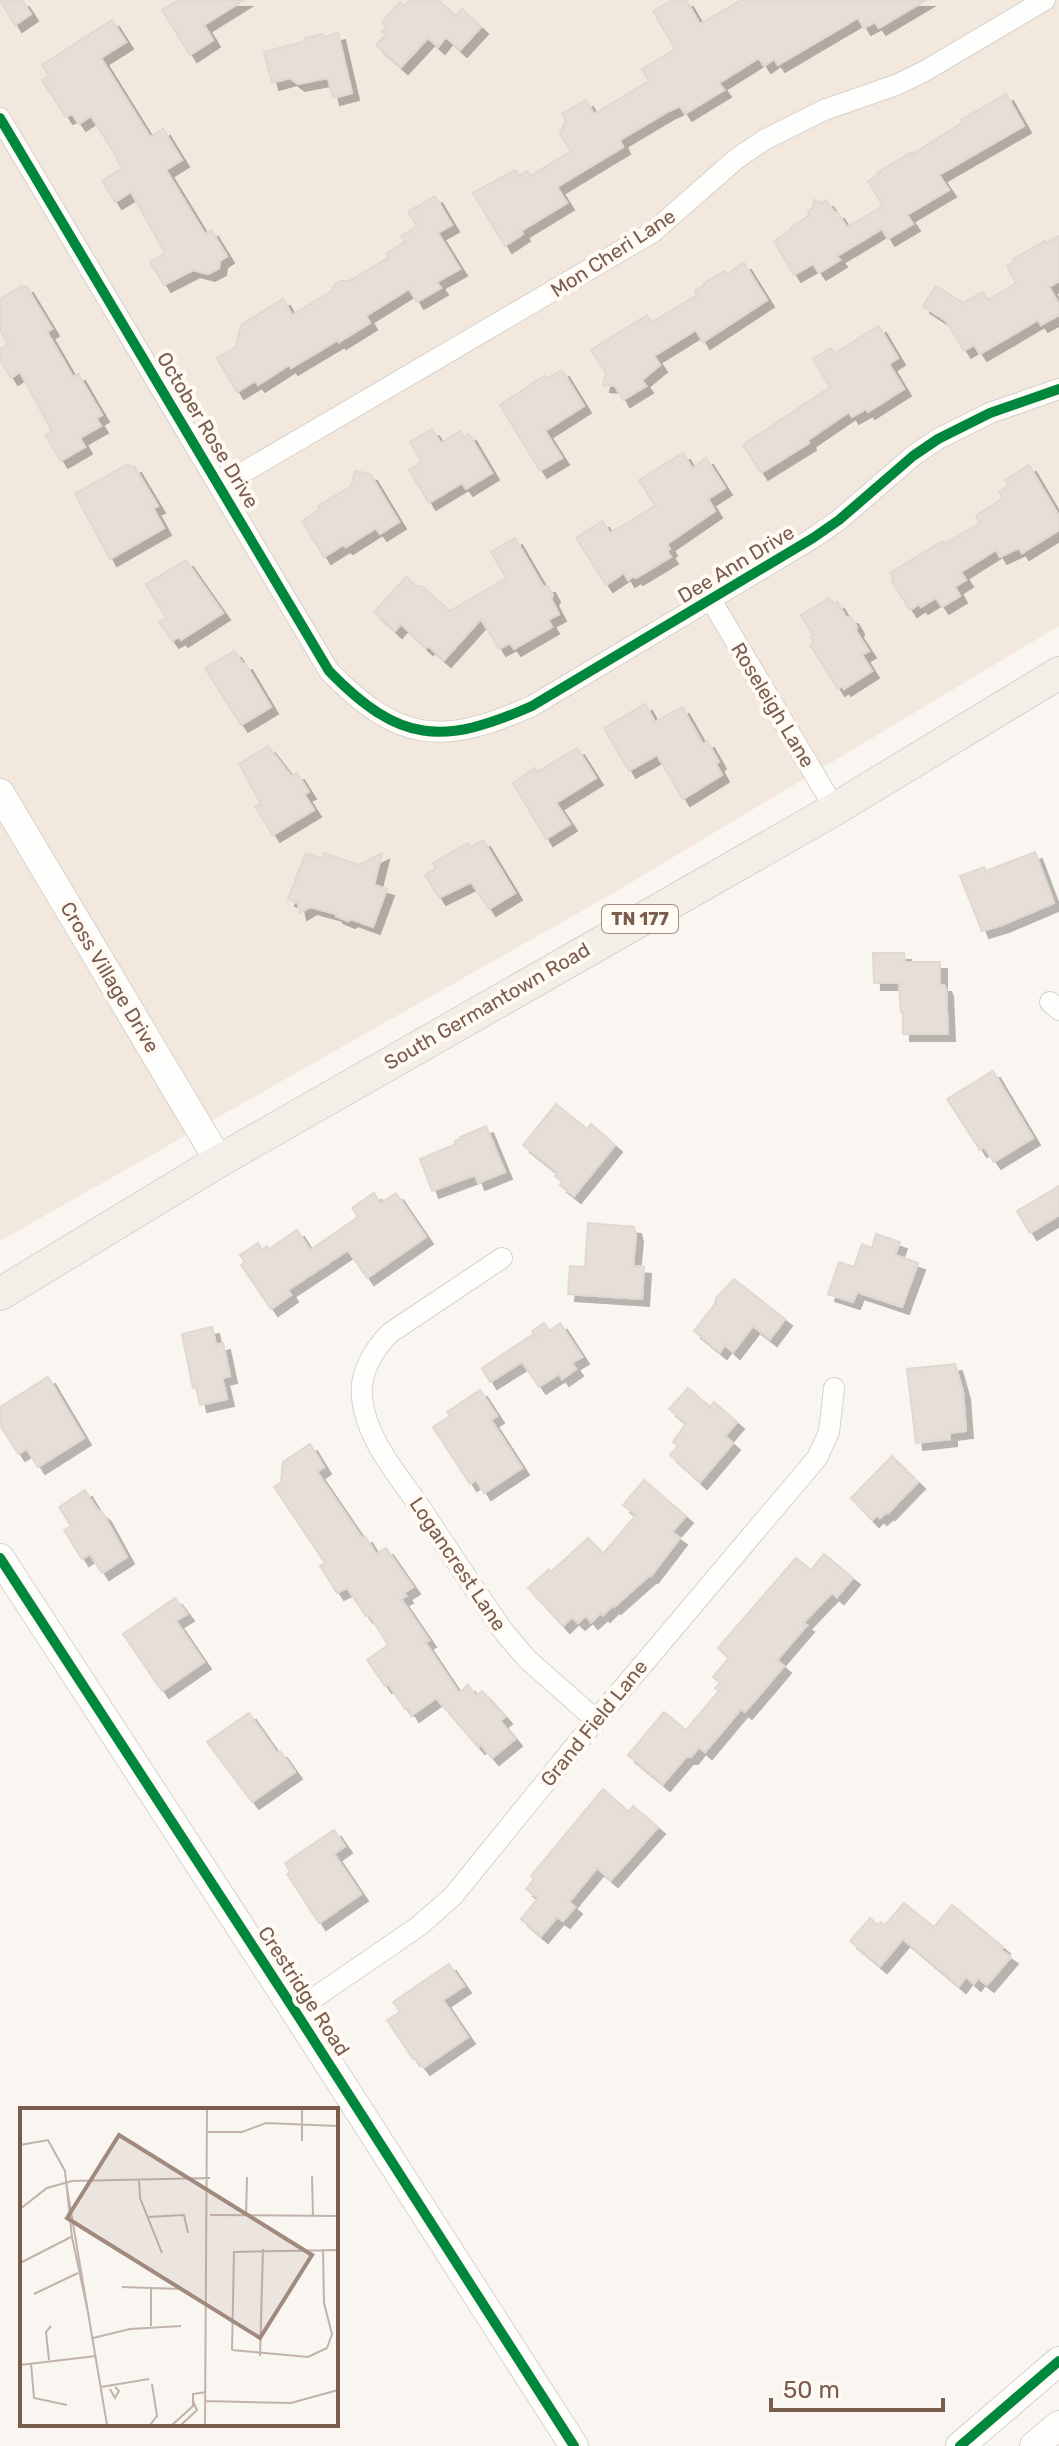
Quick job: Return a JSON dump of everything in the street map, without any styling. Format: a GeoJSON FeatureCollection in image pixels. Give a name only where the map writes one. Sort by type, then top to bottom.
{"type":"FeatureCollection","features":[{"type":"Feature","properties":{"kind":"main road","name":"South Germantown Road"},"geometry":{"type":"LineString","coordinates":[[0,1294],[219,1161],[835,809],[1059,673]]}},
{"type":"Feature","properties":{"kind":"street","name":"Mon Cheri Lane"},"geometry":{"type":"LineString","coordinates":[[220,486],[653,232],[736,159],[764,140],[824,110],[910,79],[1045,0]]}},
{"type":"Feature","properties":{"kind":"street","name":"October Rose Drive"},"geometry":{"type":"LineString","coordinates":[[0,118],[329,671],[354,696],[380,715],[414,730]]}},
{"type":"Feature","properties":{"kind":"street","name":"Dee Ann Drive"},"geometry":{"type":"LineString","coordinates":[[414,730],[443,733],[498,721],[532,706],[839,520],[913,456],[938,439],[990,413],[1059,389]]}},
{"type":"Feature","properties":{"kind":"street","name":"Roseleigh Lane"},"geometry":{"type":"LineString","coordinates":[[711,600],[835,809]]}},
{"type":"Feature","properties":{"kind":"street","name":"Cross Village Drive"},"geometry":{"type":"LineString","coordinates":[[0,793],[10,829],[219,1161]]}},
{"type":"Feature","properties":{"kind":"street","name":"Logancrest Lane"},"geometry":{"type":"LineString","coordinates":[[502,1258],[390,1333],[371,1357],[362,1382],[362,1398],[372,1433],[504,1632],[527,1659],[596,1720]]}},
{"type":"Feature","properties":{"kind":"street","name":"Grand Field Lane"},"geometry":{"type":"LineString","coordinates":[[295,2011],[442,1907],[464,1883],[596,1720],[817,1458],[829,1432],[834,1388]]}},
{"type":"Feature","properties":{"kind":"street","name":"Crestridge Road"},"geometry":{"type":"LineString","coordinates":[[0,1558],[574,2446]]}},
{"type":"Feature","properties":{"kind":"street"},"geometry":{"type":"LineString","coordinates":[[960,2446],[1059,2361]]}},
{"type":"Feature","properties":{"kind":"street"},"geometry":{"type":"LineString","coordinates":[[1034,2446],[1059,2425]]}},
{"type":"Feature","properties":{"kind":"shaded area"},"geometry":{"type":"Polygon","coordinates":[[[0,0],[1059,0],[1059,626],[622,888],[0,1241],[0,0]]]}},
{"type":"Feature","properties":{"kind":"building"},"geometry":{"type":"Polygon","coordinates":[[[0,0],[22,0],[31,14],[15,25],[0,0]]]}},
{"type":"Feature","properties":{"kind":"building"},"geometry":{"type":"Polygon","coordinates":[[[179,0],[244,0],[204,25],[213,40],[190,55],[162,10],[179,0]]]}},
{"type":"Feature","properties":{"kind":"building"},"geometry":{"type":"Polygon","coordinates":[[[409,0],[438,0],[456,16],[462,9],[481,27],[460,50],[446,37],[438,47],[428,38],[401,67],[376,45],[386,34],[382,32],[386,27],[382,22],[400,2],[404,6],[409,0]]]}},
{"type":"Feature","properties":{"kind":"building"},"geometry":{"type":"Polygon","coordinates":[[[672,0],[686,0],[700,24],[741,0],[926,0],[879,28],[875,22],[864,28],[858,18],[778,65],[774,59],[764,66],[759,58],[719,83],[724,90],[685,114],[680,106],[620,140],[623,147],[557,187],[567,203],[521,231],[523,234],[505,246],[473,193],[515,170],[519,176],[527,171],[530,176],[571,151],[560,134],[566,120],[562,114],[586,100],[594,114],[649,81],[642,69],[675,49],[653,11],[672,0]]]}},
{"type":"Feature","properties":{"kind":"building"},"geometry":{"type":"Polygon","coordinates":[[[112,20],[126,42],[101,58],[150,137],[163,129],[182,160],[166,170],[205,234],[211,230],[227,256],[220,261],[219,268],[208,274],[193,270],[164,285],[150,262],[165,253],[131,192],[115,202],[102,181],[122,168],[118,159],[91,116],[79,124],[72,114],[66,117],[42,80],[49,76],[42,65],[112,20]]]}},
{"type":"Feature","properties":{"kind":"building"},"geometry":{"type":"Polygon","coordinates":[[[338,33],[352,93],[333,98],[328,78],[298,84],[290,78],[272,83],[264,52],[306,41],[305,38],[338,33]]]}},
{"type":"Feature","properties":{"kind":"building"},"geometry":{"type":"Polygon","coordinates":[[[1006,94],[1024,126],[939,175],[949,190],[907,215],[913,224],[888,239],[882,229],[837,256],[840,260],[819,273],[813,264],[794,275],[774,241],[810,215],[808,211],[813,208],[814,200],[822,203],[826,200],[847,227],[883,206],[868,181],[877,173],[913,154],[963,122],[961,120],[1006,94]]]}},
{"type":"Feature","properties":{"kind":"building"},"geometry":{"type":"Polygon","coordinates":[[[435,196],[452,225],[438,233],[460,269],[437,282],[441,288],[417,302],[409,289],[366,316],[370,323],[339,342],[291,368],[289,365],[258,385],[255,381],[237,392],[217,358],[236,347],[241,325],[283,299],[292,315],[332,291],[334,285],[349,281],[389,257],[387,253],[405,242],[401,236],[417,226],[408,212],[435,196]]]}},
{"type":"Feature","properties":{"kind":"building"},"geometry":{"type":"Polygon","coordinates":[[[1059,236],[1059,281],[1049,287],[1059,304],[1059,315],[1041,325],[1038,320],[980,354],[974,345],[964,351],[946,321],[923,306],[936,286],[963,303],[982,292],[988,300],[1016,283],[1007,266],[1015,261],[1013,259],[1059,236]]]}},
{"type":"Feature","properties":{"kind":"building"},"geometry":{"type":"Polygon","coordinates":[[[744,263],[767,300],[703,342],[696,330],[654,356],[660,365],[642,380],[646,386],[623,400],[615,386],[603,385],[606,373],[591,350],[647,315],[652,322],[697,295],[695,291],[704,283],[744,263]]]}},
{"type":"Feature","properties":{"kind":"building"},"geometry":{"type":"Polygon","coordinates":[[[26,286],[52,329],[47,332],[73,377],[78,374],[102,415],[96,418],[101,426],[80,438],[85,447],[61,461],[45,435],[52,431],[20,372],[11,378],[0,360],[0,349],[8,344],[0,330],[0,299],[26,286]]]}},
{"type":"Feature","properties":{"kind":"building"},"geometry":{"type":"Polygon","coordinates":[[[879,326],[898,358],[889,364],[904,389],[868,412],[866,409],[852,417],[849,412],[808,440],[809,443],[761,473],[743,445],[830,387],[813,359],[830,348],[835,353],[879,326]]]}},
{"type":"Feature","properties":{"kind":"building"},"geometry":{"type":"Polygon","coordinates":[[[562,370],[584,406],[545,431],[562,458],[540,471],[500,405],[544,376],[546,379],[562,370]]]}},
{"type":"Feature","properties":{"kind":"building"},"geometry":{"type":"Polygon","coordinates":[[[432,429],[441,443],[460,431],[464,437],[469,434],[492,473],[466,489],[462,483],[429,503],[409,470],[422,462],[410,442],[432,429]]]}},
{"type":"Feature","properties":{"kind":"building"},"geometry":{"type":"Polygon","coordinates":[[[683,453],[692,468],[706,458],[725,488],[708,499],[715,511],[667,544],[671,557],[636,578],[634,576],[628,580],[624,573],[606,585],[576,538],[602,521],[610,533],[655,506],[639,480],[683,453]]]}},
{"type":"Feature","properties":{"kind":"building"},"geometry":{"type":"Polygon","coordinates":[[[128,464],[131,468],[134,466],[158,506],[153,508],[164,528],[110,559],[75,494],[128,464]]]}},
{"type":"Feature","properties":{"kind":"building"},"geometry":{"type":"Polygon","coordinates":[[[1029,465],[1059,516],[1059,530],[1022,553],[1019,548],[1000,557],[996,550],[961,572],[966,580],[955,587],[960,596],[942,607],[936,598],[910,610],[891,580],[894,578],[890,573],[939,543],[945,544],[980,523],[976,516],[1003,498],[999,492],[1008,486],[1005,480],[1029,465]]]}},
{"type":"Feature","properties":{"kind":"building"},"geometry":{"type":"Polygon","coordinates":[[[355,471],[370,474],[399,522],[380,534],[376,528],[324,557],[302,521],[320,509],[318,506],[351,486],[355,471]]]}},
{"type":"Feature","properties":{"kind":"building"},"geometry":{"type":"Polygon","coordinates":[[[515,538],[543,586],[548,586],[559,614],[548,620],[552,627],[514,649],[510,643],[499,649],[481,619],[444,660],[401,624],[395,631],[374,612],[406,577],[450,611],[506,578],[491,552],[515,538]]]}},
{"type":"Feature","properties":{"kind":"building"},"geometry":{"type":"Polygon","coordinates":[[[186,560],[223,613],[181,640],[179,637],[172,641],[159,622],[166,618],[146,584],[186,560]]]}},
{"type":"Feature","properties":{"kind":"building"},"geometry":{"type":"Polygon","coordinates":[[[829,598],[834,604],[837,602],[846,617],[851,617],[869,651],[862,655],[872,671],[844,689],[842,686],[838,689],[810,645],[814,642],[810,637],[813,635],[801,615],[829,598]]]}},
{"type":"Feature","properties":{"kind":"building"},"geometry":{"type":"Polygon","coordinates":[[[234,651],[245,663],[271,707],[241,725],[205,668],[234,651]]]}},
{"type":"Feature","properties":{"kind":"building"},"geometry":{"type":"Polygon","coordinates":[[[645,704],[655,722],[682,707],[703,744],[707,741],[719,762],[716,764],[722,775],[683,799],[657,755],[629,771],[604,728],[645,704]]]}},
{"type":"Feature","properties":{"kind":"building"},"geometry":{"type":"Polygon","coordinates":[[[268,746],[291,776],[297,773],[309,792],[304,794],[314,810],[273,835],[255,807],[261,804],[239,764],[268,746]]]}},
{"type":"Feature","properties":{"kind":"building"},"geometry":{"type":"Polygon","coordinates":[[[577,748],[596,778],[556,803],[570,824],[546,839],[513,783],[535,768],[537,772],[577,748]]]}},
{"type":"Feature","properties":{"kind":"building"},"geometry":{"type":"Polygon","coordinates":[[[483,840],[515,893],[489,909],[471,882],[439,898],[425,875],[436,868],[433,863],[468,843],[471,847],[483,840]]]}},
{"type":"Feature","properties":{"kind":"building"},"geometry":{"type":"Polygon","coordinates":[[[1035,852],[1054,903],[982,931],[960,876],[984,867],[986,871],[1035,852]]]}},
{"type":"Feature","properties":{"kind":"building"},"geometry":{"type":"Polygon","coordinates":[[[306,853],[322,859],[324,853],[359,865],[382,853],[374,885],[387,889],[373,927],[310,907],[300,913],[298,903],[288,899],[306,853]]]}},
{"type":"Feature","properties":{"kind":"building"},"geometry":{"type":"Polygon","coordinates":[[[873,953],[904,953],[905,962],[940,962],[940,985],[946,989],[948,1034],[903,1034],[899,983],[874,983],[873,953]]]}},
{"type":"Feature","properties":{"kind":"building"},"geometry":{"type":"Polygon","coordinates":[[[993,1071],[1033,1138],[994,1162],[984,1147],[980,1150],[947,1099],[993,1071]]]}},
{"type":"Feature","properties":{"kind":"building"},"geometry":{"type":"Polygon","coordinates":[[[556,1104],[587,1129],[591,1124],[615,1145],[574,1196],[560,1185],[562,1182],[555,1176],[558,1173],[523,1145],[556,1104]]]}},
{"type":"Feature","properties":{"kind":"building"},"geometry":{"type":"Polygon","coordinates":[[[486,1126],[505,1172],[478,1183],[475,1175],[432,1191],[420,1159],[456,1144],[460,1137],[486,1126]]]}},
{"type":"Feature","properties":{"kind":"building"},"geometry":{"type":"Polygon","coordinates":[[[1059,1186],[1059,1215],[1030,1233],[1017,1211],[1059,1186]]]}},
{"type":"Feature","properties":{"kind":"building"},"geometry":{"type":"Polygon","coordinates":[[[374,1193],[380,1203],[396,1193],[426,1237],[367,1278],[348,1250],[288,1290],[291,1295],[271,1309],[241,1265],[245,1262],[240,1255],[258,1243],[262,1250],[267,1246],[269,1249],[297,1230],[310,1250],[358,1217],[352,1208],[374,1193]]]}},
{"type":"Feature","properties":{"kind":"building"},"geometry":{"type":"Polygon","coordinates":[[[588,1223],[634,1227],[633,1266],[644,1267],[642,1299],[568,1294],[570,1266],[585,1267],[588,1223]]]}},
{"type":"Feature","properties":{"kind":"building"},"geometry":{"type":"Polygon","coordinates":[[[876,1234],[900,1242],[895,1255],[918,1263],[902,1307],[857,1292],[853,1302],[828,1294],[839,1262],[854,1267],[862,1244],[872,1248],[876,1234]]]}},
{"type":"Feature","properties":{"kind":"building"},"geometry":{"type":"Polygon","coordinates":[[[734,1279],[785,1319],[770,1339],[753,1326],[733,1352],[725,1345],[720,1352],[694,1331],[715,1304],[716,1298],[734,1279]]]}},
{"type":"Feature","properties":{"kind":"building"},"geometry":{"type":"Polygon","coordinates":[[[544,1323],[550,1331],[560,1323],[582,1357],[572,1363],[576,1369],[562,1379],[559,1374],[539,1387],[522,1362],[490,1382],[482,1368],[532,1335],[537,1339],[532,1331],[544,1323]]]}},
{"type":"Feature","properties":{"kind":"building"},"geometry":{"type":"Polygon","coordinates":[[[212,1327],[216,1345],[223,1343],[230,1376],[222,1378],[227,1399],[200,1405],[196,1387],[193,1388],[182,1334],[212,1327]]]}},
{"type":"Feature","properties":{"kind":"building"},"geometry":{"type":"Polygon","coordinates":[[[955,1364],[963,1392],[966,1431],[950,1433],[950,1439],[916,1443],[907,1369],[955,1364]]]}},
{"type":"Feature","properties":{"kind":"building"},"geometry":{"type":"Polygon","coordinates":[[[48,1377],[84,1438],[38,1467],[27,1449],[18,1454],[0,1425],[0,1407],[48,1377]]]}},
{"type":"Feature","properties":{"kind":"building"},"geometry":{"type":"Polygon","coordinates":[[[688,1388],[710,1407],[714,1402],[737,1422],[725,1436],[733,1443],[700,1482],[670,1455],[678,1446],[673,1442],[686,1423],[669,1409],[688,1388]]]}},
{"type":"Feature","properties":{"kind":"building"},"geometry":{"type":"Polygon","coordinates":[[[480,1390],[497,1416],[491,1420],[522,1468],[484,1493],[476,1480],[470,1484],[433,1427],[450,1416],[447,1412],[480,1390]]]}},
{"type":"Feature","properties":{"kind":"building"},"geometry":{"type":"Polygon","coordinates":[[[310,1444],[324,1467],[317,1472],[362,1538],[365,1536],[376,1554],[386,1548],[413,1587],[401,1599],[459,1693],[468,1685],[476,1696],[482,1691],[505,1717],[500,1721],[515,1739],[492,1758],[481,1745],[478,1747],[436,1698],[412,1715],[389,1685],[385,1686],[367,1660],[388,1645],[347,1588],[337,1593],[320,1566],[325,1563],[274,1487],[281,1482],[283,1462],[310,1444]]]}},
{"type":"Feature","properties":{"kind":"building"},"geometry":{"type":"Polygon","coordinates":[[[892,1456],[918,1482],[888,1513],[880,1518],[877,1515],[872,1520],[851,1498],[892,1456]]]}},
{"type":"Feature","properties":{"kind":"building"},"geometry":{"type":"Polygon","coordinates":[[[644,1480],[686,1516],[672,1532],[680,1538],[651,1576],[614,1607],[591,1622],[586,1616],[578,1623],[572,1617],[563,1626],[528,1588],[549,1569],[551,1572],[588,1538],[603,1554],[636,1515],[623,1505],[644,1480]]]}},
{"type":"Feature","properties":{"kind":"building"},"geometry":{"type":"Polygon","coordinates":[[[85,1490],[104,1515],[127,1557],[102,1573],[90,1554],[82,1559],[64,1530],[71,1526],[59,1507],[85,1490]]]}},
{"type":"Feature","properties":{"kind":"building"},"geometry":{"type":"Polygon","coordinates":[[[824,1554],[853,1578],[837,1597],[832,1593],[803,1623],[807,1625],[777,1660],[784,1666],[745,1712],[741,1709],[705,1752],[699,1747],[691,1757],[686,1757],[663,1784],[628,1755],[664,1712],[686,1730],[719,1691],[715,1688],[720,1683],[713,1677],[729,1658],[718,1648],[796,1558],[811,1570],[824,1554]]]}},
{"type":"Feature","properties":{"kind":"building"},"geometry":{"type":"Polygon","coordinates":[[[175,1598],[187,1614],[176,1621],[204,1662],[162,1691],[123,1634],[175,1598]]]}},
{"type":"Feature","properties":{"kind":"building"},"geometry":{"type":"Polygon","coordinates":[[[249,1713],[277,1753],[280,1751],[295,1772],[252,1802],[207,1742],[249,1713]]]}},
{"type":"Feature","properties":{"kind":"building"},"geometry":{"type":"Polygon","coordinates":[[[603,1789],[629,1812],[633,1806],[658,1827],[611,1880],[597,1868],[569,1902],[575,1907],[563,1921],[557,1917],[541,1936],[521,1919],[538,1898],[526,1889],[534,1879],[531,1876],[603,1789]]]}},
{"type":"Feature","properties":{"kind":"building"},"geometry":{"type":"Polygon","coordinates":[[[334,1830],[345,1846],[334,1854],[361,1894],[319,1923],[287,1874],[290,1872],[285,1863],[334,1830]]]}},
{"type":"Feature","properties":{"kind":"building"},"geometry":{"type":"Polygon","coordinates":[[[904,1903],[934,1927],[952,1905],[1011,1957],[987,1985],[978,1978],[974,1984],[966,1977],[959,1986],[903,1939],[880,1966],[850,1941],[870,1918],[878,1925],[881,1922],[885,1925],[904,1903]]]}},
{"type":"Feature","properties":{"kind":"building"},"geometry":{"type":"Polygon","coordinates":[[[449,1964],[464,1986],[443,2000],[468,2037],[423,2068],[413,2059],[387,2020],[400,2012],[393,2002],[449,1964]]]}},
{"type":"Feature","properties":{"kind":"cycle path"},"geometry":{"type":"LineString","coordinates":[[0,118],[329,671],[378,712],[400,724],[423,730],[472,728],[532,706],[813,538],[938,439],[990,413],[1059,389]]}},
{"type":"Feature","properties":{"kind":"cycle path"},"geometry":{"type":"LineString","coordinates":[[0,1558],[574,2446]]}},
{"type":"Feature","properties":{"kind":"cycle path"},"geometry":{"type":"LineString","coordinates":[[960,2446],[1059,2361]]}}]}
